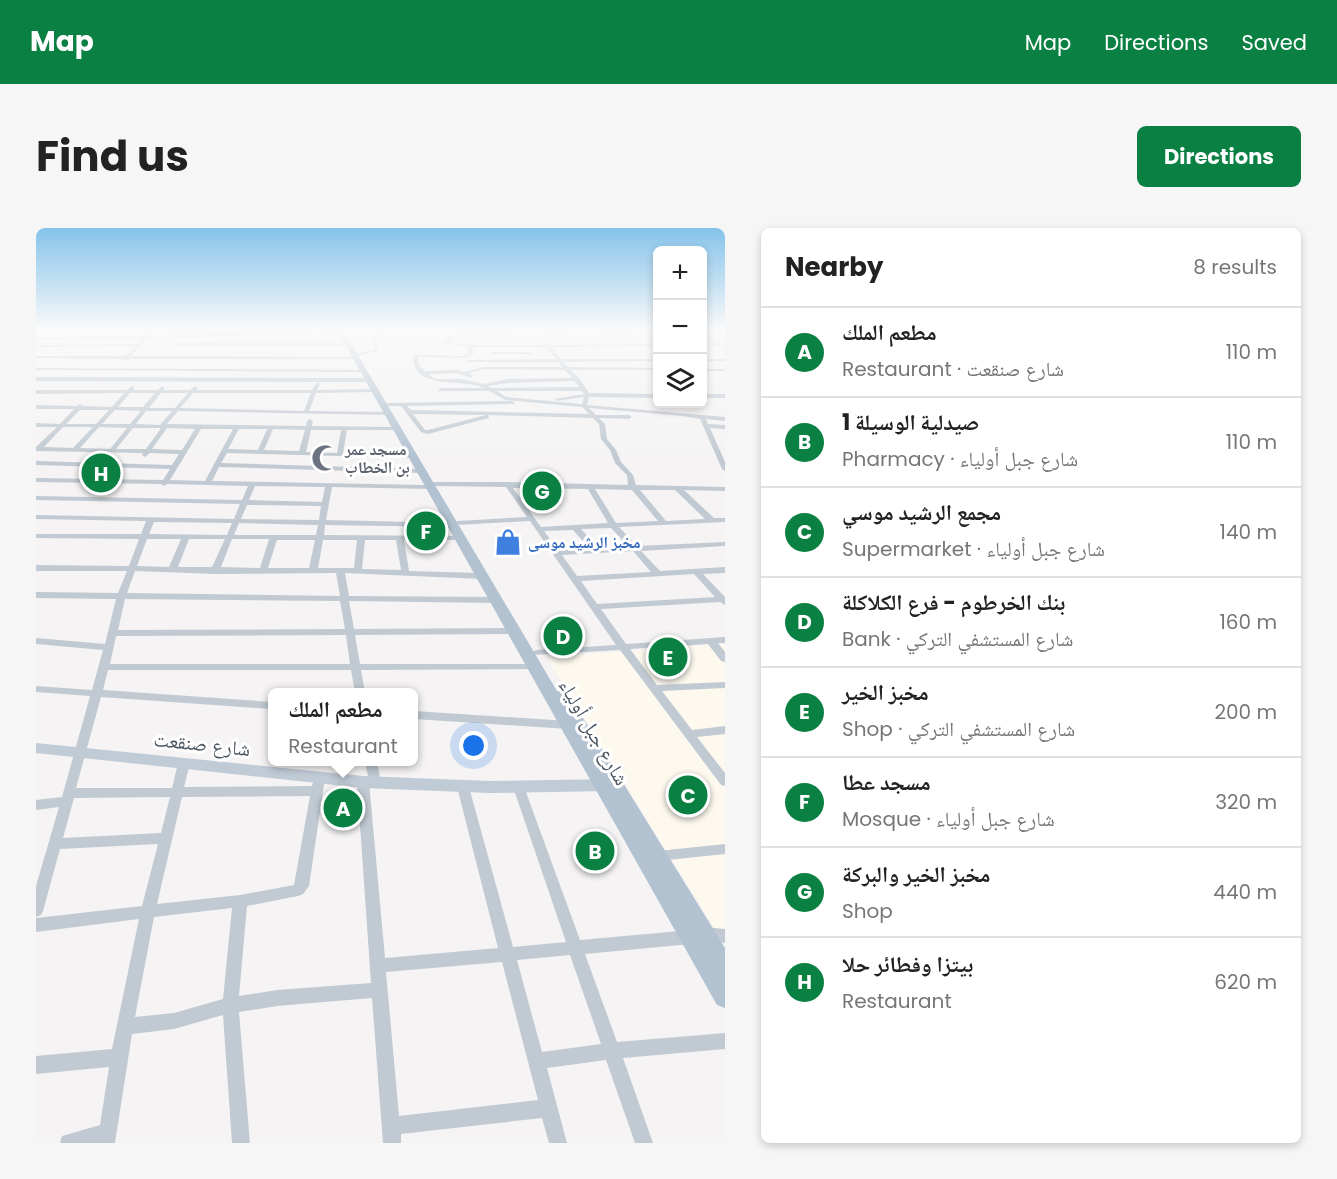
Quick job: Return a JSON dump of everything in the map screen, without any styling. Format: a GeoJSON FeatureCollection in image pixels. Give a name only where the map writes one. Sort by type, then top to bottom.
{"type":"FeatureCollection","features":[{"type":"Feature","properties":{"kind":"main road","name":"شارع جبل أولياء"},"geometry":{"type":"LineString","coordinates":[[366,373],[397,407],[429,481]]}},
{"type":"Feature","properties":{"kind":"main road","name":"شارع جبل أولياء"},"geometry":{"type":"LineString","coordinates":[[366,373],[397,407],[397,429],[413,457],[698,936],[725,968]]}},
{"type":"Feature","properties":{"kind":"main road","name":"شارع جبل أولياء"},"geometry":{"type":"LineString","coordinates":[[456,528],[513,631],[535,660],[568,725],[658,856],[725,997]]}},
{"type":"Feature","properties":{"kind":"street"},"geometry":{"type":"LineString","coordinates":[[63,379],[68,373]]}},
{"type":"Feature","properties":{"kind":"street"},"geometry":{"type":"LineString","coordinates":[[37,449],[113,373]]}},
{"type":"Feature","properties":{"kind":"street"},"geometry":{"type":"LineString","coordinates":[[137,466],[175,410],[209,373]]}},
{"type":"Feature","properties":{"kind":"street"},"geometry":{"type":"LineString","coordinates":[[246,411],[261,373]]}},
{"type":"Feature","properties":{"kind":"street"},"geometry":{"type":"LineString","coordinates":[[276,411],[292,373]]}},
{"type":"Feature","properties":{"kind":"street"},"geometry":{"type":"LineString","coordinates":[[302,453],[309,412],[320,373]]}},
{"type":"Feature","properties":{"kind":"street"},"geometry":{"type":"LineString","coordinates":[[36,379],[318,379],[354,373]]}},
{"type":"Feature","properties":{"kind":"street"},"geometry":{"type":"LineString","coordinates":[[36,392],[315,391],[360,373]]}},
{"type":"Feature","properties":{"kind":"street"},"geometry":{"type":"LineString","coordinates":[[422,373],[440,386],[440,390]]}},
{"type":"Feature","properties":{"kind":"street"},"geometry":{"type":"LineString","coordinates":[[467,373],[505,398],[725,419]]}},
{"type":"Feature","properties":{"kind":"street"},"geometry":{"type":"LineString","coordinates":[[569,373],[577,379],[588,395]]}},
{"type":"Feature","properties":{"kind":"street"},"geometry":{"type":"LineString","coordinates":[[36,386],[45,379]]}},
{"type":"Feature","properties":{"kind":"street"},"geometry":{"type":"LineString","coordinates":[[58,392],[72,379]]}},
{"type":"Feature","properties":{"kind":"street"},"geometry":{"type":"LineString","coordinates":[[111,451],[170,379]]}},
{"type":"Feature","properties":{"kind":"street"},"geometry":{"type":"LineString","coordinates":[[213,410],[228,379]]}},
{"type":"Feature","properties":{"kind":"street"},"geometry":{"type":"LineString","coordinates":[[397,407],[406,401],[432,400],[440,390],[577,379]]}},
{"type":"Feature","properties":{"kind":"street"},"geometry":{"type":"LineString","coordinates":[[75,450],[141,380]]}},
{"type":"Feature","properties":{"kind":"street"},"geometry":{"type":"LineString","coordinates":[[433,380],[462,381],[486,386],[584,389]]}},
{"type":"Feature","properties":{"kind":"street"},"geometry":{"type":"LineString","coordinates":[[584,406],[588,395]]}},
{"type":"Feature","properties":{"kind":"street"},"geometry":{"type":"LineString","coordinates":[[36,407],[309,412],[532,402],[588,395],[653,396]]}},
{"type":"Feature","properties":{"kind":"street"},"geometry":{"type":"LineString","coordinates":[[707,396],[725,396]]}},
{"type":"Feature","properties":{"kind":"street"},"geometry":{"type":"LineString","coordinates":[[497,414],[502,403]]}},
{"type":"Feature","properties":{"kind":"street"},"geometry":{"type":"LineString","coordinates":[[584,406],[592,417],[602,424],[604,439],[613,450],[618,463],[630,475],[633,486],[664,523]]}},
{"type":"Feature","properties":{"kind":"street"},"geometry":{"type":"LineString","coordinates":[[397,407],[409,412],[592,417],[702,417]]}},
{"type":"Feature","properties":{"kind":"street"},"geometry":{"type":"LineString","coordinates":[[164,484],[205,410]]}},
{"type":"Feature","properties":{"kind":"street"},"geometry":{"type":"LineString","coordinates":[[223,427],[233,410]]}},
{"type":"Feature","properties":{"kind":"street"},"geometry":{"type":"LineString","coordinates":[[248,427],[256,411]]}},
{"type":"Feature","properties":{"kind":"street"},"geometry":{"type":"LineString","coordinates":[[280,427],[289,412]]}},
{"type":"Feature","properties":{"kind":"street"},"geometry":{"type":"LineString","coordinates":[[409,412],[423,431],[428,432],[497,414]]}},
{"type":"Feature","properties":{"kind":"street"},"geometry":{"type":"LineString","coordinates":[[702,417],[724,464]]}},
{"type":"Feature","properties":{"kind":"street"},"geometry":{"type":"LineString","coordinates":[[36,425],[397,429]]}},
{"type":"Feature","properties":{"kind":"street"},"geometry":{"type":"LineString","coordinates":[[706,426],[725,427]]}},
{"type":"Feature","properties":{"kind":"street"},"geometry":{"type":"LineString","coordinates":[[207,484],[237,427]]}},
{"type":"Feature","properties":{"kind":"street"},"geometry":{"type":"LineString","coordinates":[[260,452],[271,427]]}},
{"type":"Feature","properties":{"kind":"street"},"geometry":{"type":"LineString","coordinates":[[340,454],[344,428]]}},
{"type":"Feature","properties":{"kind":"street"},"geometry":{"type":"LineString","coordinates":[[37,449],[183,452]]}},
{"type":"Feature","properties":{"kind":"street"},"geometry":{"type":"LineString","coordinates":[[224,452],[413,457]]}},
{"type":"Feature","properties":{"kind":"street"},"geometry":{"type":"LineString","coordinates":[[309,484],[319,453]]}},
{"type":"Feature","properties":{"kind":"street"},"geometry":{"type":"LineString","coordinates":[[36,463],[174,467]]}},
{"type":"Feature","properties":{"kind":"street"},"geometry":{"type":"LineString","coordinates":[[217,465],[314,467],[429,481]]}},
{"type":"Feature","properties":{"kind":"street"},"geometry":{"type":"LineString","coordinates":[[36,480],[164,484],[329,485],[429,481],[725,489]]}},
{"type":"Feature","properties":{"kind":"street"},"geometry":{"type":"LineString","coordinates":[[48,510],[77,482]]}},
{"type":"Feature","properties":{"kind":"street"},"geometry":{"type":"LineString","coordinates":[[132,500],[144,483]]}},
{"type":"Feature","properties":{"kind":"street"},"geometry":{"type":"LineString","coordinates":[[215,571],[252,484]]}},
{"type":"Feature","properties":{"kind":"street"},"geometry":{"type":"LineString","coordinates":[[507,484],[623,647],[725,782]]}},
{"type":"Feature","properties":{"kind":"street"},"geometry":{"type":"LineString","coordinates":[[313,571],[329,485]]}},
{"type":"Feature","properties":{"kind":"street"},"geometry":{"type":"LineString","coordinates":[[590,486],[614,525],[658,574]]}},
{"type":"Feature","properties":{"kind":"street"},"geometry":{"type":"LineString","coordinates":[[676,488],[711,520]]}},
{"type":"Feature","properties":{"kind":"street"},"geometry":{"type":"LineString","coordinates":[[36,498],[48,510],[151,519],[322,522],[456,528]]}},
{"type":"Feature","properties":{"kind":"street"},"geometry":{"type":"LineString","coordinates":[[48,510],[132,500],[325,504]]}},
{"type":"Feature","properties":{"kind":"street"},"geometry":{"type":"LineString","coordinates":[[36,911],[42,867],[54,844],[104,667],[121,597],[151,519]]}},
{"type":"Feature","properties":{"kind":"street"},"geometry":{"type":"LineString","coordinates":[[36,536],[400,537],[533,519]]}},
{"type":"Feature","properties":{"kind":"street"},"geometry":{"type":"LineString","coordinates":[[540,529],[725,520]]}},
{"type":"Feature","properties":{"kind":"street"},"geometry":{"type":"LineString","coordinates":[[574,527],[596,551]]}},
{"type":"Feature","properties":{"kind":"street"},"geometry":{"type":"LineString","coordinates":[[171,570],[186,536]]}},
{"type":"Feature","properties":{"kind":"street"},"geometry":{"type":"LineString","coordinates":[[263,571],[274,537]]}},
{"type":"Feature","properties":{"kind":"street"},"geometry":{"type":"LineString","coordinates":[[358,571],[361,537]]}},
{"type":"Feature","properties":{"kind":"street"},"geometry":{"type":"LineString","coordinates":[[400,537],[405,572]]}},
{"type":"Feature","properties":{"kind":"street"},"geometry":{"type":"LineString","coordinates":[[556,553],[725,544]]}},
{"type":"Feature","properties":{"kind":"street"},"geometry":{"type":"LineString","coordinates":[[36,568],[131,571],[358,571],[482,576]]}},
{"type":"Feature","properties":{"kind":"street"},"geometry":{"type":"LineString","coordinates":[[574,579],[725,570]]}},
{"type":"Feature","properties":{"kind":"street"},"geometry":{"type":"LineString","coordinates":[[340,572],[359,688]]}},
{"type":"Feature","properties":{"kind":"street"},"geometry":{"type":"LineString","coordinates":[[696,572],[723,601]]}},
{"type":"Feature","properties":{"kind":"street"},"geometry":{"type":"LineString","coordinates":[[36,596],[495,600]]}},
{"type":"Feature","properties":{"kind":"street"},"geometry":{"type":"LineString","coordinates":[[594,607],[723,601]]}},
{"type":"Feature","properties":{"kind":"street"},"geometry":{"type":"LineString","coordinates":[[111,633],[513,631]]}},
{"type":"Feature","properties":{"kind":"street"},"geometry":{"type":"LineString","coordinates":[[104,667],[357,666],[535,660],[623,647],[725,640]]}},
{"type":"Feature","properties":{"kind":"street"},"geometry":{"type":"LineString","coordinates":[[36,641],[108,647]]}},
{"type":"Feature","properties":{"kind":"street"},"geometry":{"type":"LineString","coordinates":[[711,641],[725,659]]}},
{"type":"Feature","properties":{"kind":"street"},"geometry":{"type":"LineString","coordinates":[[654,688],[725,684]]}},
{"type":"Feature","properties":{"kind":"street"},"geometry":{"type":"LineString","coordinates":[[36,689],[268,706]]}},
{"type":"Feature","properties":{"kind":"street"},"geometry":{"type":"LineString","coordinates":[[418,715],[568,725]]}},
{"type":"Feature","properties":{"kind":"street"},"geometry":{"type":"LineString","coordinates":[[689,734],[725,730]]}},
{"type":"Feature","properties":{"kind":"street","name":"شارع صنقعت"},"geometry":{"type":"LineString","coordinates":[[36,748],[184,763],[318,785],[369,782],[463,787],[609,785]]}},
{"type":"Feature","properties":{"kind":"street"},"geometry":{"type":"LineString","coordinates":[[69,1143],[106,1138],[119,1057],[148,912],[184,763]]}},
{"type":"Feature","properties":{"kind":"street"},"geometry":{"type":"LineString","coordinates":[[371,766],[369,782],[378,966],[391,1135],[549,1108]]}},
{"type":"Feature","properties":{"kind":"street"},"geometry":{"type":"LineString","coordinates":[[36,805],[67,797],[318,785],[302,886],[292,893],[36,925]]}},
{"type":"Feature","properties":{"kind":"street"},"geometry":{"type":"LineString","coordinates":[[463,787],[558,1143]]}},
{"type":"Feature","properties":{"kind":"street"},"geometry":{"type":"LineString","coordinates":[[519,787],[645,1143]]}},
{"type":"Feature","properties":{"kind":"street"},"geometry":{"type":"LineString","coordinates":[[54,844],[166,838]]}},
{"type":"Feature","properties":{"kind":"street"},"geometry":{"type":"LineString","coordinates":[[658,856],[725,849]]}},
{"type":"Feature","properties":{"kind":"street"},"geometry":{"type":"LineString","coordinates":[[240,901],[230,1005],[241,1143]]}},
{"type":"Feature","properties":{"kind":"street"},"geometry":{"type":"LineString","coordinates":[[378,966],[507,952],[698,936],[725,936]]}},
{"type":"Feature","properties":{"kind":"street"},"geometry":{"type":"LineString","coordinates":[[126,1026],[174,1021],[230,1005],[314,993],[380,990]]}},
{"type":"Feature","properties":{"kind":"street"},"geometry":{"type":"LineString","coordinates":[[537,1061],[611,1051],[725,1041]]}},
{"type":"Feature","properties":{"kind":"street"},"geometry":{"type":"LineString","coordinates":[[36,1065],[119,1057]]}},
{"type":"Feature","properties":{"kind":"shaded area"},"geometry":{"type":"Polygon","coordinates":[[[725,644],[725,945],[546,657],[725,644]]]}},
{"type":"Feature","properties":{"kind":"place","name":"مسجد عمر بن الخطاب"},"geometry":{"type":"Point","coordinates":[325,458]}},
{"type":"Feature","properties":{"kind":"place","name":"بيتزا وفطائر حلا"},"geometry":{"type":"Point","coordinates":[101,473]}},
{"type":"Feature","properties":{"kind":"place","name":"مخبز الخير والبركة"},"geometry":{"type":"Point","coordinates":[542,491]}},
{"type":"Feature","properties":{"kind":"place","name":"مسجد عطا"},"geometry":{"type":"Point","coordinates":[426,531]}},
{"type":"Feature","properties":{"kind":"place","name":"مخبز الرشيد موسى"},"geometry":{"type":"Point","coordinates":[508,542]}},
{"type":"Feature","properties":{"kind":"place","name":"بنك الخرطوم - فرع الكلاكلة"},"geometry":{"type":"Point","coordinates":[563,636]}},
{"type":"Feature","properties":{"kind":"place","name":"مخبز الخير"},"geometry":{"type":"Point","coordinates":[668,657]}},
{"type":"Feature","properties":{"kind":"place","name":"مجمع الرشيد موسي"},"geometry":{"type":"Point","coordinates":[688,795]}},
{"type":"Feature","properties":{"kind":"place","name":"مطعم الملك"},"geometry":{"type":"Point","coordinates":[343,808]}},
{"type":"Feature","properties":{"kind":"place","name":"صيدلية الوسيلة 1"},"geometry":{"type":"Point","coordinates":[595,851]}}]}
